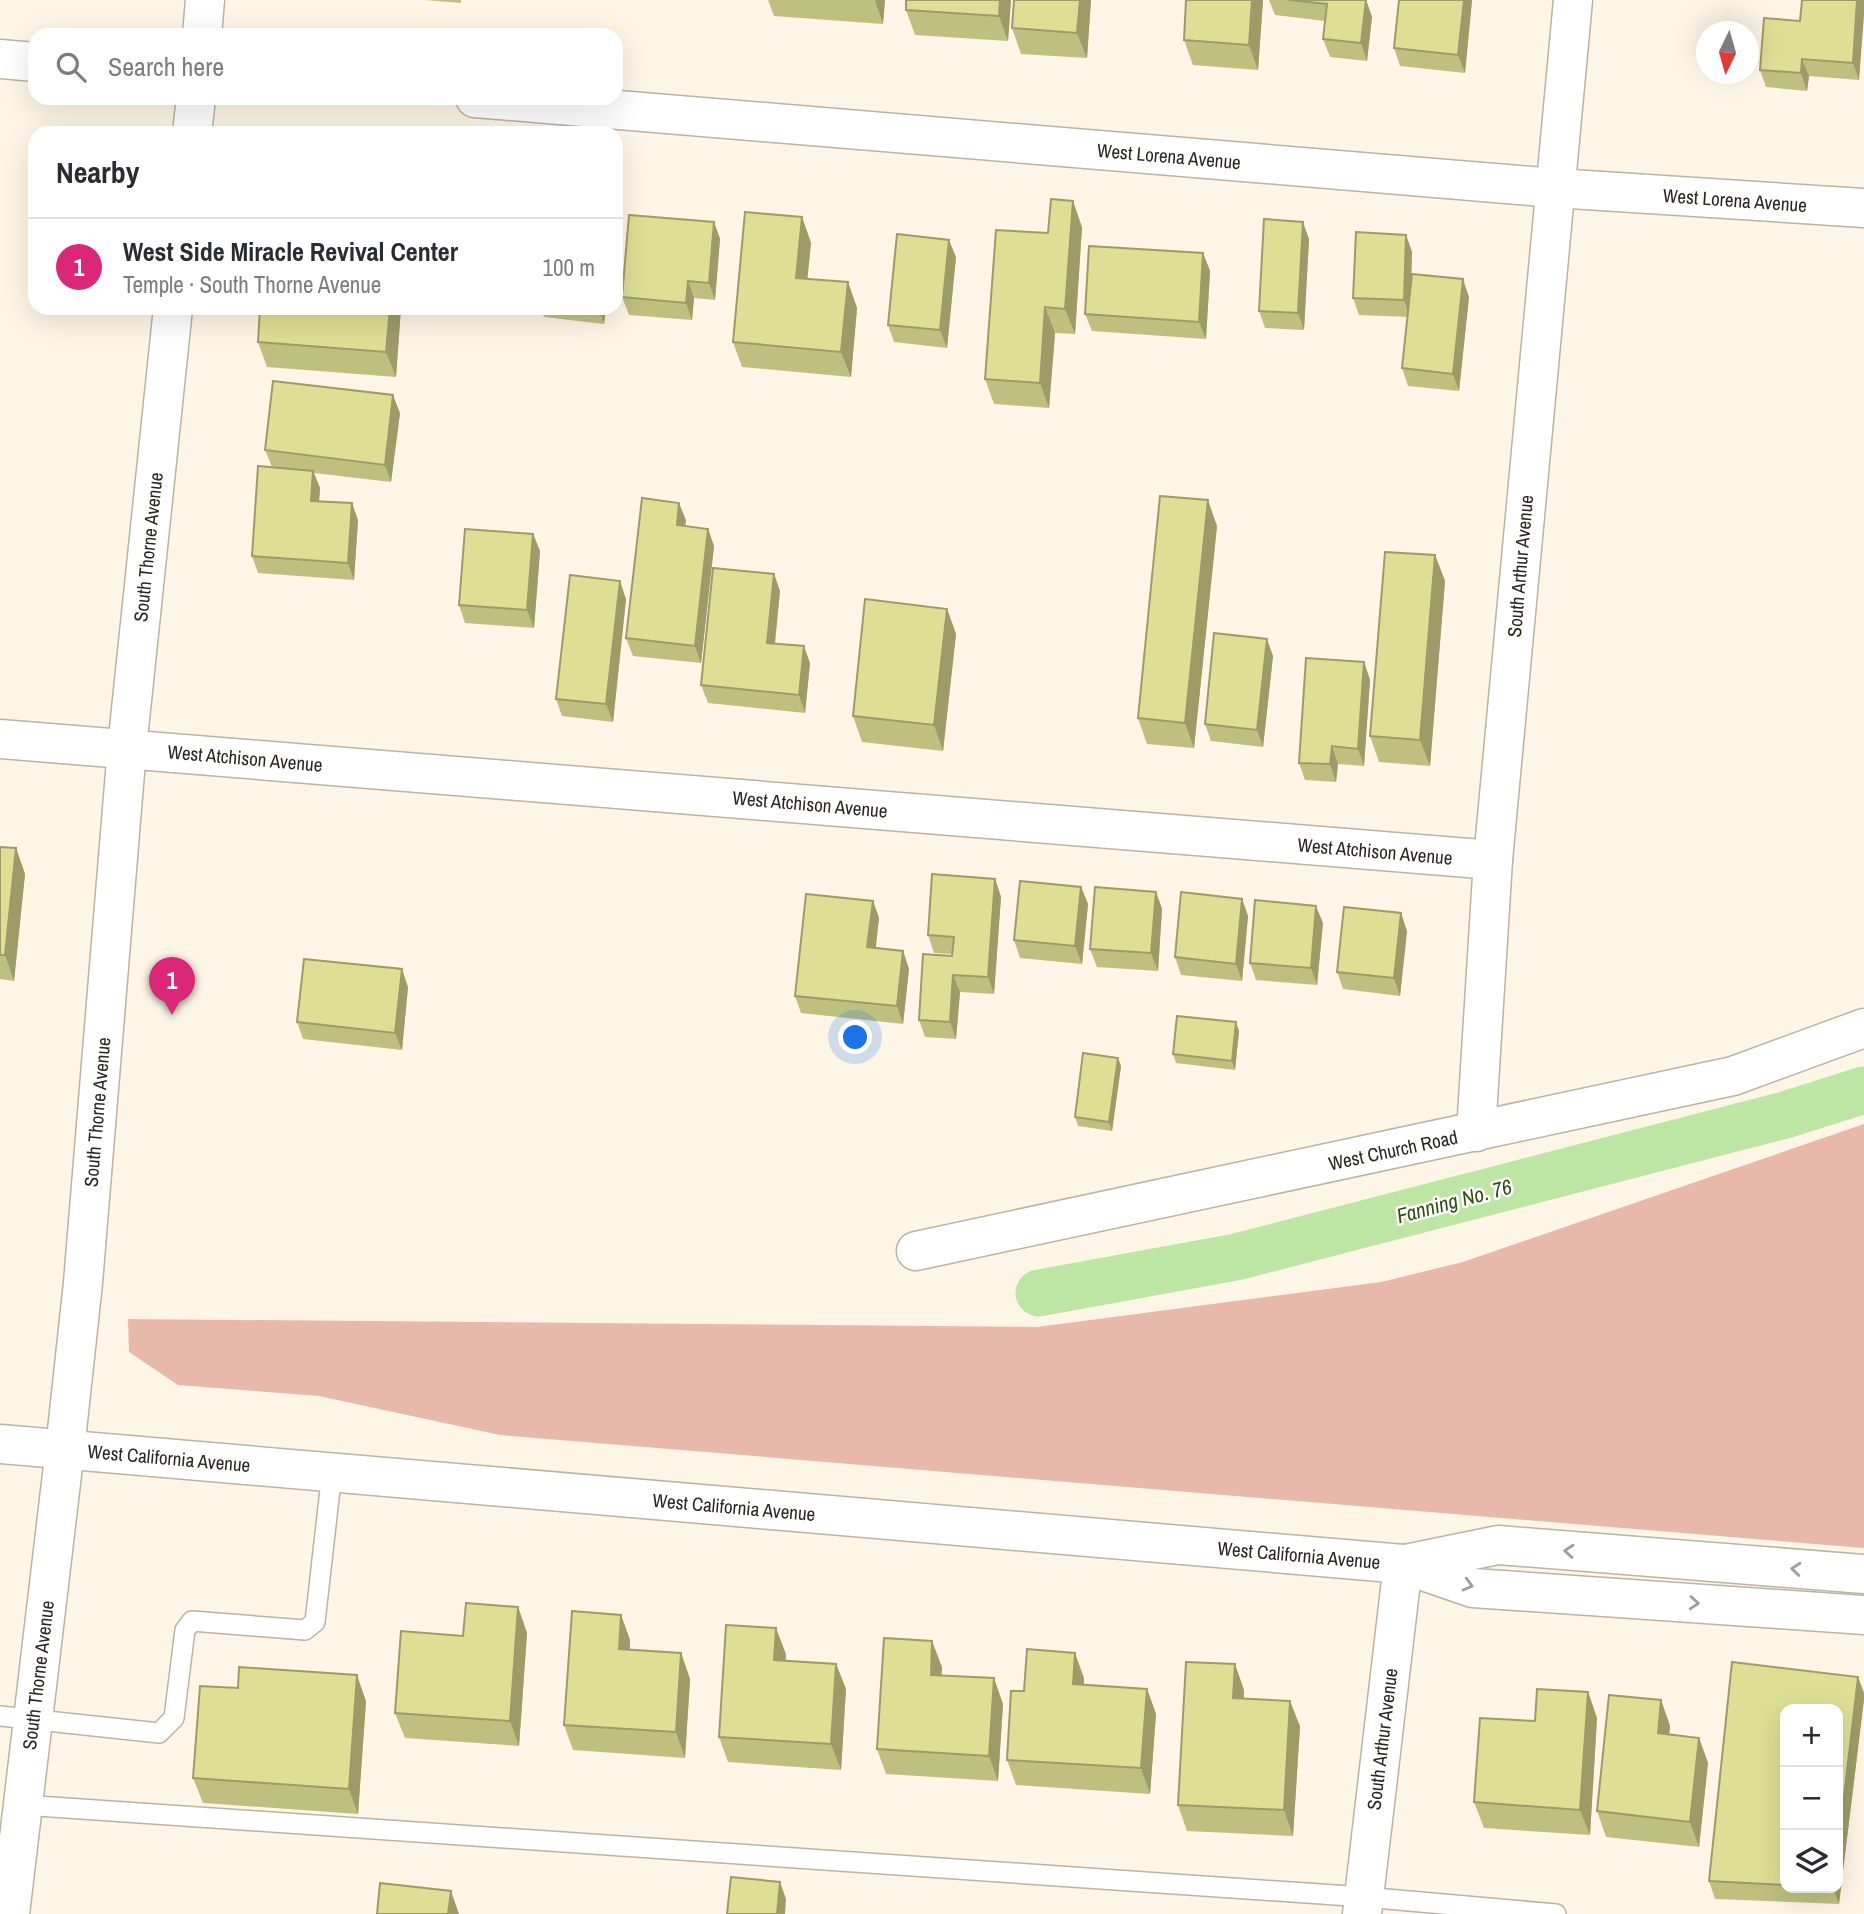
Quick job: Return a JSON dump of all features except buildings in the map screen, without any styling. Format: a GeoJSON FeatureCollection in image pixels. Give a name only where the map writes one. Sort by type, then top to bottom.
{"type":"FeatureCollection","features":[{"type":"Feature","properties":{"kind":"street"},"geometry":{"type":"LineString","coordinates":[[203,28],[205,0]]}},
{"type":"Feature","properties":{"kind":"street","name":"South Arthur Avenue"},"geometry":{"type":"LineString","coordinates":[[1476,1132],[1493,860],[1573,0]]}},
{"type":"Feature","properties":{"kind":"street"},"geometry":{"type":"LineString","coordinates":[[0,59],[28,61]]}},
{"type":"Feature","properties":{"kind":"street"},"geometry":{"type":"LineString","coordinates":[[193,126],[194,105]]}},
{"type":"Feature","properties":{"kind":"street","name":"West Lorena Avenue"},"geometry":{"type":"LineString","coordinates":[[559,105],[1555,188],[1864,208]]}},
{"type":"Feature","properties":{"kind":"street","name":"South Thorne Avenue"},"geometry":{"type":"LineString","coordinates":[[10,1914],[23,1805],[16,1717],[65,1449],[84,1269],[127,748],[172,315]]}},
{"type":"Feature","properties":{"kind":"street","name":"West Atchison Avenue"},"geometry":{"type":"LineString","coordinates":[[0,739],[1493,860]]}},
{"type":"Feature","properties":{"kind":"street","name":"West Church Road"},"geometry":{"type":"LineString","coordinates":[[916,1251],[1733,1076],[1864,1028]]}},
{"type":"Feature","properties":{"kind":"street","name":"West California Avenue"},"geometry":{"type":"LineString","coordinates":[[0,1444],[1403,1564],[1473,1588],[1864,1615]]}},
{"type":"Feature","properties":{"kind":"street","name":"West California Avenue"},"geometry":{"type":"LineString","coordinates":[[1403,1564],[1498,1545],[1864,1574]]}},
{"type":"Feature","properties":{"kind":"street","name":"South Arthur Avenue"},"geometry":{"type":"LineString","coordinates":[[1363,1906],[1403,1564]]}},
{"type":"Feature","properties":{"kind":"lane"},"geometry":{"type":"LineString","coordinates":[[16,1717],[159,1733],[174,1717],[185,1630],[192,1621],[305,1630],[316,1622],[332,1472]]}},
{"type":"Feature","properties":{"kind":"lane"},"geometry":{"type":"LineString","coordinates":[[23,1805],[1363,1906],[1556,1914]]}},
{"type":"Feature","properties":{"kind":"shaded area"},"geometry":{"type":"Polygon","coordinates":[[[1864,1124],[1864,1548],[500,1435],[319,1396],[178,1385],[129,1352],[128,1319],[1037,1327],[1381,1282],[1463,1262],[1864,1124]]]}},
{"type":"Feature","properties":{"kind":"waterway","name":"Fanning No. 76"},"geometry":{"type":"LineString","coordinates":[[1039,1293],[1236,1257],[1785,1115],[1864,1090]]}},
{"type":"Feature","properties":{"kind":"place","name":"West Side Miracle Revival Center"},"geometry":{"type":"Point","coordinates":[172,1015]}}]}
